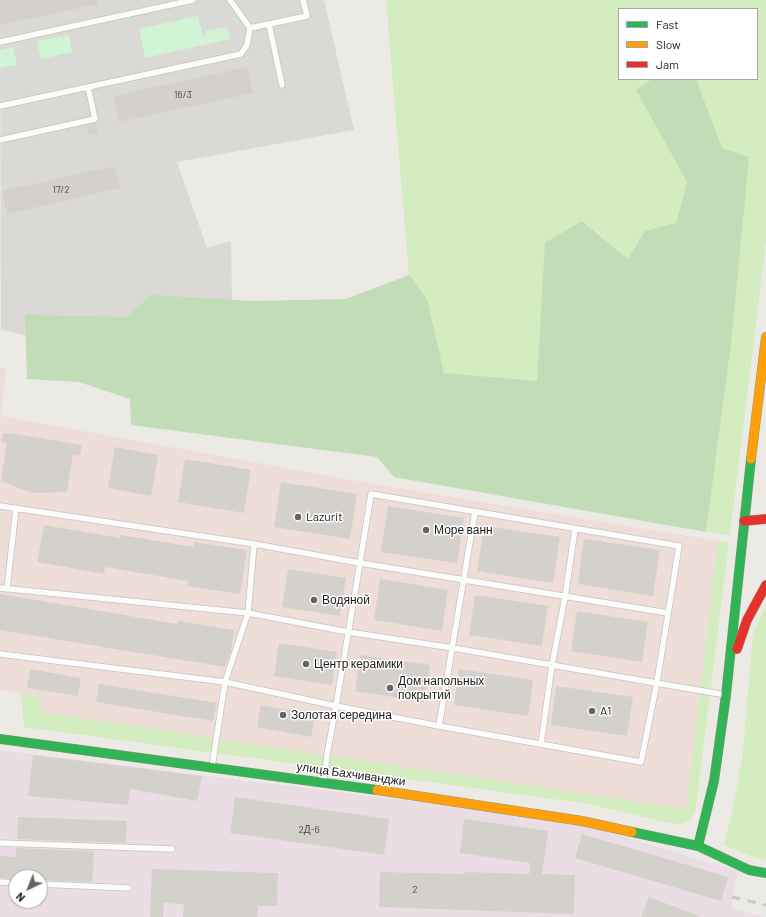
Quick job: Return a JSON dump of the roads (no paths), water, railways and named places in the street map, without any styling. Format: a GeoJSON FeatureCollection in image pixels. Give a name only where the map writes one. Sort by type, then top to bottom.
{"type":"FeatureCollection","features":[{"type":"Feature","properties":{"kind":"main road"},"geometry":{"type":"LineString","coordinates":[[698,846],[714,781],[726,695],[744,521],[766,337]]}},
{"type":"Feature","properties":{"kind":"main road"},"geometry":{"type":"LineString","coordinates":[[744,521],[766,519]]}},
{"type":"Feature","properties":{"kind":"main road"},"geometry":{"type":"LineString","coordinates":[[729,670],[747,620],[766,585]]}},
{"type":"Feature","properties":{"kind":"main road","name":"улица Бахчиванджи"},"geometry":{"type":"LineString","coordinates":[[0,738],[324,782],[582,821],[698,846],[749,870],[766,873]]}},
{"type":"Feature","properties":{"kind":"lane"},"geometry":{"type":"LineString","coordinates":[[0,42],[193,0]]}},
{"type":"Feature","properties":{"kind":"lane"},"geometry":{"type":"LineString","coordinates":[[0,106],[241,54],[247,45],[250,28],[230,0]]}},
{"type":"Feature","properties":{"kind":"lane"},"geometry":{"type":"LineString","coordinates":[[250,28],[307,16],[303,0]]}},
{"type":"Feature","properties":{"kind":"lane"},"geometry":{"type":"LineString","coordinates":[[269,24],[282,85]]}},
{"type":"Feature","properties":{"kind":"lane"},"geometry":{"type":"LineString","coordinates":[[0,140],[95,119],[88,87]]}},
{"type":"Feature","properties":{"kind":"lane"},"geometry":{"type":"LineString","coordinates":[[0,654],[225,682],[336,706],[439,726],[641,762],[657,682],[679,546],[371,494],[348,632],[336,706],[324,782]]}},
{"type":"Feature","properties":{"kind":"lane"},"geometry":{"type":"LineString","coordinates":[[0,506],[254,544],[360,563],[668,613]]}},
{"type":"Feature","properties":{"kind":"lane"},"geometry":{"type":"LineString","coordinates":[[7,589],[16,508]]}},
{"type":"Feature","properties":{"kind":"lane"},"geometry":{"type":"LineString","coordinates":[[439,726],[475,512]]}},
{"type":"Feature","properties":{"kind":"lane"},"geometry":{"type":"LineString","coordinates":[[541,744],[552,665],[565,597],[575,529]]}},
{"type":"Feature","properties":{"kind":"lane"},"geometry":{"type":"LineString","coordinates":[[212,768],[225,682],[248,613],[254,544]]}},
{"type":"Feature","properties":{"kind":"lane"},"geometry":{"type":"LineString","coordinates":[[0,588],[248,613],[348,632],[453,648],[726,695]]}},
{"type":"Feature","properties":{"kind":"lane"},"geometry":{"type":"LineString","coordinates":[[0,843],[172,849]]}},
{"type":"Feature","properties":{"kind":"lane"},"geometry":{"type":"LineString","coordinates":[[48,884],[129,888]]}},
{"type":"Feature","properties":{"kind":"railway"},"geometry":{"type":"LineString","coordinates":[[732,897],[766,905]]}},
{"type":"Feature","properties":{"kind":"place","name":"Lazurit"},"geometry":{"type":"Point","coordinates":[298,517]}},
{"type":"Feature","properties":{"kind":"place","name":"Море ванн"},"geometry":{"type":"Point","coordinates":[426,530]}},
{"type":"Feature","properties":{"kind":"place","name":"Водяной"},"geometry":{"type":"Point","coordinates":[314,600]}},
{"type":"Feature","properties":{"kind":"place","name":"Центр керамики"},"geometry":{"type":"Point","coordinates":[306,664]}},
{"type":"Feature","properties":{"kind":"place","name":"Дом напольных покрытий"},"geometry":{"type":"Point","coordinates":[390,688]}},
{"type":"Feature","properties":{"kind":"place","name":"A1"},"geometry":{"type":"Point","coordinates":[592,711]}},
{"type":"Feature","properties":{"kind":"place","name":"Золотая середина"},"geometry":{"type":"Point","coordinates":[283,715]}}]}
